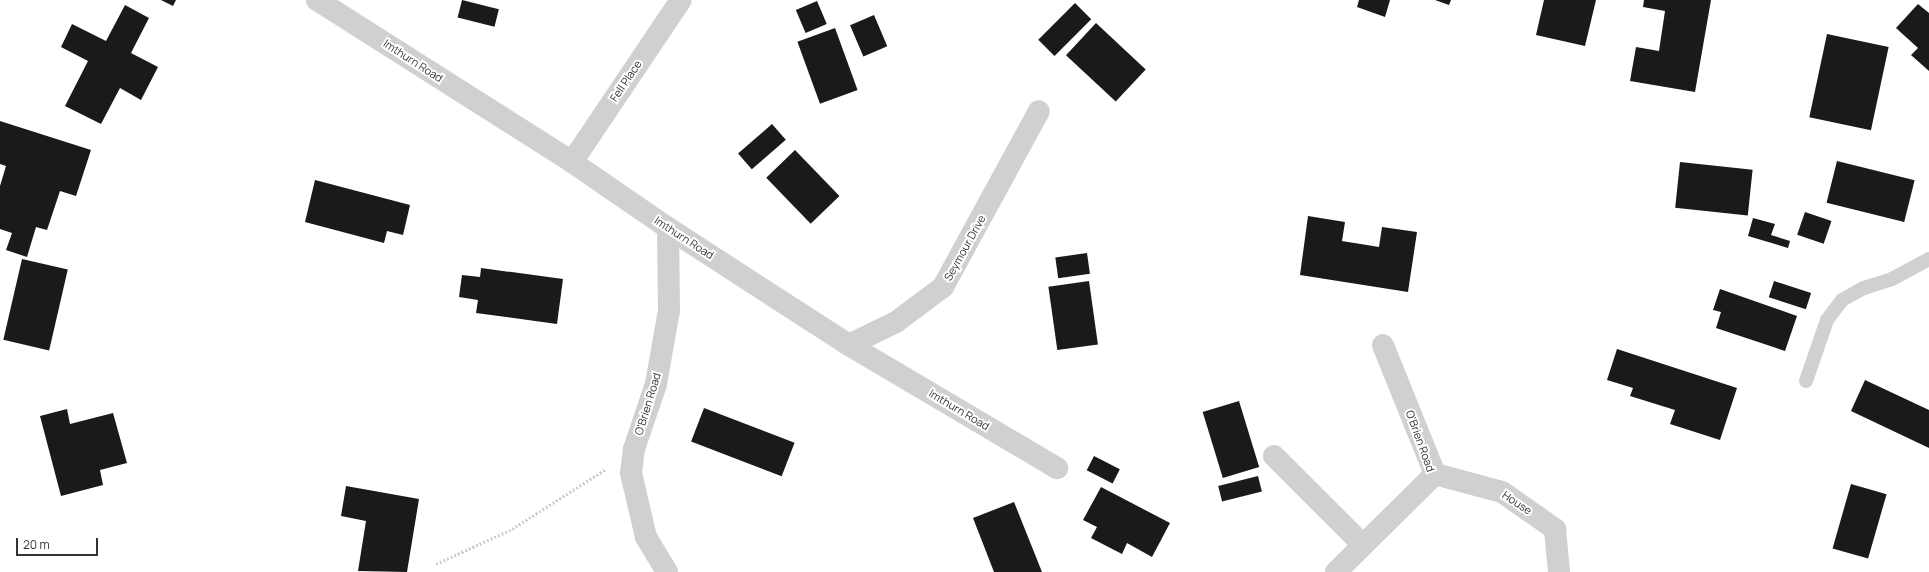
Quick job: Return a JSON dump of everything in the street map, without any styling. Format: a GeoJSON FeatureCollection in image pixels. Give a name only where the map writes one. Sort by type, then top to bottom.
{"type":"FeatureCollection","features":[{"type":"Feature","properties":{"kind":"street","name":"Imthurn Road"},"geometry":{"type":"LineString","coordinates":[[317,0],[572,162],[668,228],[849,346],[1057,468]]}},
{"type":"Feature","properties":{"kind":"street","name":"Fell Place"},"geometry":{"type":"LineString","coordinates":[[572,162],[680,0]]}},
{"type":"Feature","properties":{"kind":"street","name":"Seymour Drive"},"geometry":{"type":"LineString","coordinates":[[849,346],[896,322],[943,287],[1039,111]]}},
{"type":"Feature","properties":{"kind":"street","name":"O'Brien Road"},"geometry":{"type":"LineString","coordinates":[[667,572],[646,537],[631,474],[634,449],[656,384],[669,310],[668,228]]}},
{"type":"Feature","properties":{"kind":"street","name":"O'Brien Road"},"geometry":{"type":"LineString","coordinates":[[1336,572],[1435,474],[1383,345]]}},
{"type":"Feature","properties":{"kind":"street"},"geometry":{"type":"LineString","coordinates":[[1274,456],[1363,545]]}},
{"type":"Feature","properties":{"kind":"street","name":"House"},"geometry":{"type":"LineString","coordinates":[[1435,474],[1502,492],[1555,529],[1559,572]]}},
{"type":"Feature","properties":{"kind":"lane"},"geometry":{"type":"LineString","coordinates":[[1806,381],[1827,320],[1842,300],[1864,288],[1898,276],[1929,259]]}},
{"type":"Feature","properties":{"kind":"path"},"geometry":{"type":"LineString","coordinates":[[436,564],[512,529],[574,492],[634,449]]}},
{"type":"Feature","properties":{"kind":"building"},"geometry":{"type":"Polygon","coordinates":[[[161,0],[176,0],[173,6],[161,0]]]}},
{"type":"Feature","properties":{"kind":"building"},"geometry":{"type":"Polygon","coordinates":[[[462,0],[499,9],[495,27],[458,17],[462,0]]]}},
{"type":"Feature","properties":{"kind":"building"},"geometry":{"type":"Polygon","coordinates":[[[1359,0],[1390,0],[1385,17],[1357,7],[1359,0]]]}},
{"type":"Feature","properties":{"kind":"building"},"geometry":{"type":"Polygon","coordinates":[[[1435,0],[1451,0],[1449,5],[1435,0]]]}},
{"type":"Feature","properties":{"kind":"building"},"geometry":{"type":"Polygon","coordinates":[[[1544,0],[1596,0],[1585,46],[1536,35],[1544,0]]]}},
{"type":"Feature","properties":{"kind":"building"},"geometry":{"type":"Polygon","coordinates":[[[1644,0],[1711,0],[1695,92],[1630,81],[1636,47],[1659,51],[1665,11],[1643,7],[1644,0]]]}},
{"type":"Feature","properties":{"kind":"building"},"geometry":{"type":"Polygon","coordinates":[[[817,1],[827,24],[806,33],[796,10],[817,1]]]}},
{"type":"Feature","properties":{"kind":"building"},"geometry":{"type":"Polygon","coordinates":[[[1075,3],[1091,19],[1054,56],[1038,40],[1075,3]]]}},
{"type":"Feature","properties":{"kind":"building"},"geometry":{"type":"Polygon","coordinates":[[[1918,4],[1929,13],[1929,71],[1911,55],[1918,48],[1896,28],[1918,4]]]}},
{"type":"Feature","properties":{"kind":"building"},"geometry":{"type":"Polygon","coordinates":[[[125,5],[149,18],[131,53],[158,67],[141,100],[120,88],[101,124],[65,106],[88,61],[61,47],[72,24],[106,41],[125,5]]]}},
{"type":"Feature","properties":{"kind":"building"},"geometry":{"type":"Polygon","coordinates":[[[874,15],[887,46],[863,56],[850,25],[874,15]]]}},
{"type":"Feature","properties":{"kind":"building"},"geometry":{"type":"Polygon","coordinates":[[[1096,23],[1146,69],[1116,102],[1066,55],[1096,23]]]}},
{"type":"Feature","properties":{"kind":"building"},"geometry":{"type":"Polygon","coordinates":[[[835,28],[858,90],[820,104],[797,42],[835,28]]]}},
{"type":"Feature","properties":{"kind":"building"},"geometry":{"type":"Polygon","coordinates":[[[1827,34],[1889,47],[1871,130],[1809,117],[1827,34]]]}},
{"type":"Feature","properties":{"kind":"building"},"geometry":{"type":"Polygon","coordinates":[[[0,121],[91,150],[76,196],[60,191],[47,230],[36,227],[27,257],[6,250],[12,233],[0,229],[0,186],[6,166],[0,164],[0,121]]]}},
{"type":"Feature","properties":{"kind":"building"},"geometry":{"type":"Polygon","coordinates":[[[772,124],[786,140],[752,169],[738,154],[772,124]]]}},
{"type":"Feature","properties":{"kind":"building"},"geometry":{"type":"Polygon","coordinates":[[[795,150],[839,196],[811,224],[766,178],[795,150]]]}},
{"type":"Feature","properties":{"kind":"building"},"geometry":{"type":"Polygon","coordinates":[[[1837,161],[1915,180],[1904,222],[1827,203],[1837,161]]]}},
{"type":"Feature","properties":{"kind":"building"},"geometry":{"type":"Polygon","coordinates":[[[1680,162],[1753,170],[1748,215],[1675,208],[1680,162]]]}},
{"type":"Feature","properties":{"kind":"building"},"geometry":{"type":"Polygon","coordinates":[[[315,180],[410,205],[403,235],[387,231],[384,243],[305,222],[315,180]]]}},
{"type":"Feature","properties":{"kind":"building"},"geometry":{"type":"Polygon","coordinates":[[[1805,212],[1831,221],[1824,244],[1797,235],[1805,212]]]}},
{"type":"Feature","properties":{"kind":"building"},"geometry":{"type":"Polygon","coordinates":[[[1308,216],[1345,222],[1342,241],[1379,247],[1382,227],[1417,232],[1408,292],[1300,275],[1308,216]]]}},
{"type":"Feature","properties":{"kind":"building"},"geometry":{"type":"Polygon","coordinates":[[[1753,218],[1775,224],[1771,235],[1790,241],[1788,248],[1748,236],[1753,218]]]}},
{"type":"Feature","properties":{"kind":"building"},"geometry":{"type":"Polygon","coordinates":[[[1087,253],[1090,274],[1058,278],[1055,257],[1087,253]]]}},
{"type":"Feature","properties":{"kind":"building"},"geometry":{"type":"Polygon","coordinates":[[[22,259],[68,270],[49,350],[3,340],[22,259]]]}},
{"type":"Feature","properties":{"kind":"building"},"geometry":{"type":"Polygon","coordinates":[[[481,268],[563,279],[557,324],[476,313],[478,300],[459,297],[462,275],[480,277],[481,268]]]}},
{"type":"Feature","properties":{"kind":"building"},"geometry":{"type":"Polygon","coordinates":[[[1089,281],[1098,344],[1057,350],[1048,287],[1089,281]]]}},
{"type":"Feature","properties":{"kind":"building"},"geometry":{"type":"Polygon","coordinates":[[[1774,281],[1811,293],[1806,309],[1769,297],[1774,281]]]}},
{"type":"Feature","properties":{"kind":"building"},"geometry":{"type":"Polygon","coordinates":[[[1720,289],[1797,316],[1785,351],[1716,328],[1721,312],[1713,310],[1720,289]]]}},
{"type":"Feature","properties":{"kind":"building"},"geometry":{"type":"Polygon","coordinates":[[[1617,349],[1737,388],[1720,440],[1670,424],[1675,410],[1630,396],[1633,388],[1607,380],[1617,349]]]}},
{"type":"Feature","properties":{"kind":"building"},"geometry":{"type":"Polygon","coordinates":[[[1865,380],[1929,410],[1929,448],[1851,411],[1865,380]]]}},
{"type":"Feature","properties":{"kind":"building"},"geometry":{"type":"Polygon","coordinates":[[[1239,401],[1259,467],[1223,478],[1203,412],[1239,401]]]}},
{"type":"Feature","properties":{"kind":"building"},"geometry":{"type":"Polygon","coordinates":[[[704,408],[795,443],[782,476],[691,442],[704,408]]]}},
{"type":"Feature","properties":{"kind":"building"},"geometry":{"type":"Polygon","coordinates":[[[67,409],[70,424],[113,413],[127,463],[100,470],[103,485],[61,496],[40,416],[67,409]]]}},
{"type":"Feature","properties":{"kind":"building"},"geometry":{"type":"Polygon","coordinates":[[[1094,456],[1120,469],[1113,483],[1087,470],[1094,456]]]}},
{"type":"Feature","properties":{"kind":"building"},"geometry":{"type":"Polygon","coordinates":[[[1258,476],[1262,492],[1222,501],[1218,486],[1258,476]]]}},
{"type":"Feature","properties":{"kind":"building"},"geometry":{"type":"Polygon","coordinates":[[[1851,484],[1887,494],[1868,559],[1833,548],[1851,484]]]}},
{"type":"Feature","properties":{"kind":"building"},"geometry":{"type":"Polygon","coordinates":[[[346,486],[419,499],[407,572],[358,571],[366,521],[341,516],[346,486]]]}},
{"type":"Feature","properties":{"kind":"building"},"geometry":{"type":"Polygon","coordinates":[[[1101,487],[1170,523],[1152,557],[1127,543],[1122,554],[1091,538],[1097,527],[1083,520],[1101,487]]]}},
{"type":"Feature","properties":{"kind":"building"},"geometry":{"type":"Polygon","coordinates":[[[1014,502],[1042,572],[994,572],[973,518],[1014,502]]]}}]}
